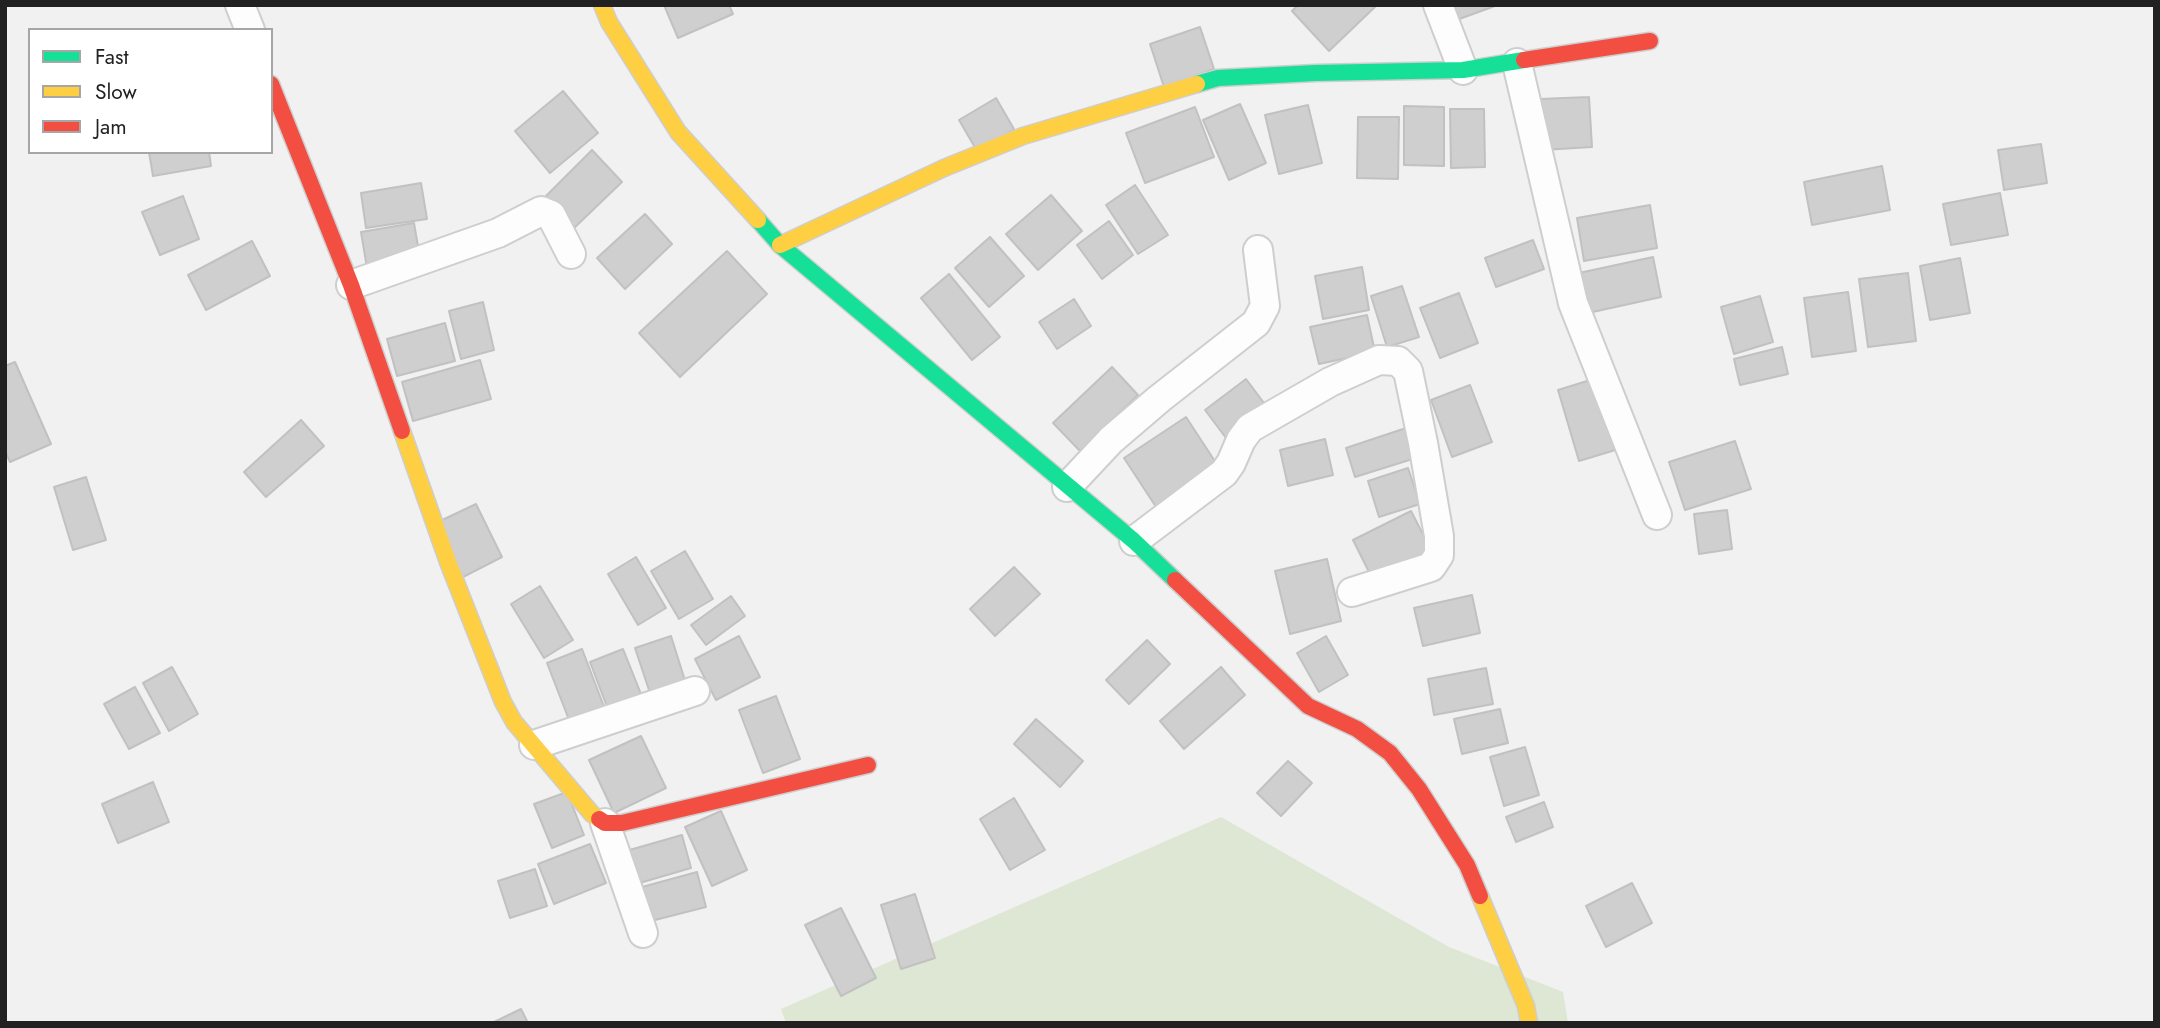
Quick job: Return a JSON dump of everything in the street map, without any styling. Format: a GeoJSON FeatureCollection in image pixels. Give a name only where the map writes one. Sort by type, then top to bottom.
{"type":"FeatureCollection","features":[{"type":"Feature","properties":{"kind":"street"},"geometry":{"type":"LineString","coordinates":[[240,5],[249,28]]}},
{"type":"Feature","properties":{"kind":"street"},"geometry":{"type":"LineString","coordinates":[[602,5],[609,22],[678,132],[780,245],[1133,541],[1308,706],[1357,729],[1378,743],[1400,765],[1419,789],[1467,865],[1526,1006],[1529,1023]]}},
{"type":"Feature","properties":{"kind":"street"},"geometry":{"type":"LineString","coordinates":[[1438,5],[1463,70]]}},
{"type":"Feature","properties":{"kind":"street"},"geometry":{"type":"LineString","coordinates":[[780,245],[944,168],[1023,136],[1218,78],[1463,70],[1650,41]]}},
{"type":"Feature","properties":{"kind":"street"},"geometry":{"type":"LineString","coordinates":[[1517,63],[1573,303],[1657,515]]}},
{"type":"Feature","properties":{"kind":"street"},"geometry":{"type":"LineString","coordinates":[[273,89],[351,285],[447,562],[503,702],[514,722],[592,814],[606,823],[622,823],[868,765]]}},
{"type":"Feature","properties":{"kind":"street"},"geometry":{"type":"LineString","coordinates":[[351,285],[498,233],[541,211],[551,215],[570,254]]}},
{"type":"Feature","properties":{"kind":"street"},"geometry":{"type":"LineString","coordinates":[[1067,487],[1111,440],[1256,323],[1265,306],[1258,250]]}},
{"type":"Feature","properties":{"kind":"street"},"geometry":{"type":"LineString","coordinates":[[1133,541],[1224,473],[1250,428],[1330,382],[1379,360],[1398,362],[1408,370],[1439,536],[1440,555],[1431,567],[1352,592]]}},
{"type":"Feature","properties":{"kind":"street"},"geometry":{"type":"LineString","coordinates":[[534,745],[695,691]]}},
{"type":"Feature","properties":{"kind":"street"},"geometry":{"type":"LineString","coordinates":[[606,823],[643,933]]}},
{"type":"Feature","properties":{"kind":"green space"},"geometry":{"type":"Polygon","coordinates":[[[1221,817],[1449,947],[1563,992],[1568,1023],[786,1023],[781,1009],[1221,817]]]}},
{"type":"Feature","properties":{"kind":"building"},"geometry":{"type":"Polygon","coordinates":[[[664,5],[729,5],[733,14],[678,38],[664,5]]]}},
{"type":"Feature","properties":{"kind":"building"},"geometry":{"type":"Polygon","coordinates":[[[1298,5],[1376,6],[1329,51],[1292,11],[1298,5]]]}},
{"type":"Feature","properties":{"kind":"building"},"geometry":{"type":"Polygon","coordinates":[[[1445,5],[1495,5],[1495,6],[1451,22],[1445,5]]]}},
{"type":"Feature","properties":{"kind":"building"},"geometry":{"type":"Polygon","coordinates":[[[1200,27],[1214,69],[1164,87],[1150,44],[1200,27]]]}},
{"type":"Feature","properties":{"kind":"building"},"geometry":{"type":"Polygon","coordinates":[[[563,91],[598,133],[550,173],[515,131],[563,91]]]}},
{"type":"Feature","properties":{"kind":"building"},"geometry":{"type":"Polygon","coordinates":[[[1589,97],[1592,147],[1543,150],[1540,99],[1589,97]]]}},
{"type":"Feature","properties":{"kind":"building"},"geometry":{"type":"Polygon","coordinates":[[[996,98],[1014,129],[977,151],[959,120],[996,98]]]}},
{"type":"Feature","properties":{"kind":"building"},"geometry":{"type":"Polygon","coordinates":[[[1240,104],[1266,163],[1229,180],[1203,120],[1240,104]]]}},
{"type":"Feature","properties":{"kind":"building"},"geometry":{"type":"Polygon","coordinates":[[[1308,105],[1322,163],[1279,174],[1265,115],[1308,105]]]}},
{"type":"Feature","properties":{"kind":"building"},"geometry":{"type":"Polygon","coordinates":[[[1404,106],[1444,107],[1444,166],[1404,165],[1404,106]]]}},
{"type":"Feature","properties":{"kind":"building"},"geometry":{"type":"Polygon","coordinates":[[[1195,107],[1214,157],[1145,183],[1126,133],[1195,107]]]}},
{"type":"Feature","properties":{"kind":"building"},"geometry":{"type":"Polygon","coordinates":[[[1450,109],[1484,109],[1485,167],[1451,168],[1450,109]]]}},
{"type":"Feature","properties":{"kind":"building"},"geometry":{"type":"Polygon","coordinates":[[[1358,117],[1399,117],[1398,179],[1357,178],[1358,117]]]}},
{"type":"Feature","properties":{"kind":"building"},"geometry":{"type":"Polygon","coordinates":[[[2041,144],[2047,183],[2004,190],[1998,150],[2041,144]]]}},
{"type":"Feature","properties":{"kind":"building"},"geometry":{"type":"Polygon","coordinates":[[[592,150],[622,182],[572,230],[543,199],[592,150]]]}},
{"type":"Feature","properties":{"kind":"building"},"geometry":{"type":"Polygon","coordinates":[[[149,154],[209,154],[211,166],[153,176],[149,154]]]}},
{"type":"Feature","properties":{"kind":"building"},"geometry":{"type":"Polygon","coordinates":[[[1882,166],[1890,210],[1812,225],[1804,182],[1882,166]]]}},
{"type":"Feature","properties":{"kind":"building"},"geometry":{"type":"Polygon","coordinates":[[[421,183],[427,219],[366,228],[361,193],[421,183]]]}},
{"type":"Feature","properties":{"kind":"building"},"geometry":{"type":"Polygon","coordinates":[[[1135,185],[1168,235],[1138,254],[1106,205],[1135,185]]]}},
{"type":"Feature","properties":{"kind":"building"},"geometry":{"type":"Polygon","coordinates":[[[2000,193],[2008,235],[1951,245],[1943,204],[2000,193]]]}},
{"type":"Feature","properties":{"kind":"building"},"geometry":{"type":"Polygon","coordinates":[[[1051,195],[1082,231],[1038,270],[1006,234],[1051,195]]]}},
{"type":"Feature","properties":{"kind":"building"},"geometry":{"type":"Polygon","coordinates":[[[183,196],[199,239],[160,255],[142,212],[183,196]]]}},
{"type":"Feature","properties":{"kind":"building"},"geometry":{"type":"Polygon","coordinates":[[[1650,205],[1657,248],[1584,261],[1577,218],[1650,205]]]}},
{"type":"Feature","properties":{"kind":"building"},"geometry":{"type":"Polygon","coordinates":[[[645,214],[672,244],[625,289],[597,258],[645,214]]]}},
{"type":"Feature","properties":{"kind":"building"},"geometry":{"type":"Polygon","coordinates":[[[1109,221],[1133,255],[1102,279],[1077,245],[1109,221]]]}},
{"type":"Feature","properties":{"kind":"building"},"geometry":{"type":"Polygon","coordinates":[[[414,223],[420,258],[367,268],[361,232],[414,223]]]}},
{"type":"Feature","properties":{"kind":"building"},"geometry":{"type":"Polygon","coordinates":[[[990,237],[1024,276],[989,307],[955,268],[990,237]]]}},
{"type":"Feature","properties":{"kind":"building"},"geometry":{"type":"Polygon","coordinates":[[[1533,240],[1544,269],[1496,287],[1485,258],[1533,240]]]}},
{"type":"Feature","properties":{"kind":"building"},"geometry":{"type":"Polygon","coordinates":[[[252,241],[270,276],[206,310],[188,275],[252,241]]]}},
{"type":"Feature","properties":{"kind":"building"},"geometry":{"type":"Polygon","coordinates":[[[727,251],[767,294],[680,377],[639,333],[727,251]]]}},
{"type":"Feature","properties":{"kind":"building"},"geometry":{"type":"Polygon","coordinates":[[[1653,257],[1661,297],[1588,313],[1579,273],[1653,257]]]}},
{"type":"Feature","properties":{"kind":"building"},"geometry":{"type":"Polygon","coordinates":[[[1960,258],[1970,313],[1930,320],[1920,266],[1960,258]]]}},
{"type":"Feature","properties":{"kind":"building"},"geometry":{"type":"Polygon","coordinates":[[[1362,267],[1369,310],[1323,319],[1315,276],[1362,267]]]}},
{"type":"Feature","properties":{"kind":"building"},"geometry":{"type":"Polygon","coordinates":[[[1908,273],[1916,341],[1868,347],[1859,279],[1908,273]]]}},
{"type":"Feature","properties":{"kind":"building"},"geometry":{"type":"Polygon","coordinates":[[[949,274],[1000,337],[972,360],[921,298],[949,274]]]}},
{"type":"Feature","properties":{"kind":"building"},"geometry":{"type":"Polygon","coordinates":[[[1402,286],[1419,337],[1387,347],[1371,296],[1402,286]]]}},
{"type":"Feature","properties":{"kind":"building"},"geometry":{"type":"Polygon","coordinates":[[[1848,292],[1856,351],[1812,357],[1804,298],[1848,292]]]}},
{"type":"Feature","properties":{"kind":"building"},"geometry":{"type":"Polygon","coordinates":[[[1459,293],[1478,343],[1440,358],[1420,308],[1459,293]]]}},
{"type":"Feature","properties":{"kind":"building"},"geometry":{"type":"Polygon","coordinates":[[[1760,296],[1773,342],[1734,354],[1721,307],[1760,296]]]}},
{"type":"Feature","properties":{"kind":"building"},"geometry":{"type":"Polygon","coordinates":[[[1074,299],[1091,326],[1057,349],[1039,322],[1074,299]]]}},
{"type":"Feature","properties":{"kind":"building"},"geometry":{"type":"Polygon","coordinates":[[[483,302],[494,350],[461,359],[449,311],[483,302]]]}},
{"type":"Feature","properties":{"kind":"building"},"geometry":{"type":"Polygon","coordinates":[[[1367,315],[1375,352],[1319,364],[1310,327],[1367,315]]]}},
{"type":"Feature","properties":{"kind":"building"},"geometry":{"type":"Polygon","coordinates":[[[445,323],[455,361],[397,376],[387,339],[445,323]]]}},
{"type":"Feature","properties":{"kind":"building"},"geometry":{"type":"Polygon","coordinates":[[[1782,347],[1788,374],[1740,385],[1734,359],[1782,347]]]}},
{"type":"Feature","properties":{"kind":"building"},"geometry":{"type":"Polygon","coordinates":[[[480,360],[491,399],[413,421],[402,382],[480,360]]]}},
{"type":"Feature","properties":{"kind":"building"},"geometry":{"type":"Polygon","coordinates":[[[15,362],[51,444],[10,462],[5,451],[5,366],[15,362]]]}},
{"type":"Feature","properties":{"kind":"building"},"geometry":{"type":"Polygon","coordinates":[[[1112,367],[1138,395],[1080,451],[1053,423],[1112,367]]]}},
{"type":"Feature","properties":{"kind":"building"},"geometry":{"type":"Polygon","coordinates":[[[1600,377],[1622,448],[1579,461],[1558,390],[1600,377]]]}},
{"type":"Feature","properties":{"kind":"building"},"geometry":{"type":"Polygon","coordinates":[[[1246,379],[1267,407],[1226,438],[1205,410],[1246,379]]]}},
{"type":"Feature","properties":{"kind":"building"},"geometry":{"type":"Polygon","coordinates":[[[1470,385],[1492,442],[1452,457],[1431,400],[1470,385]]]}},
{"type":"Feature","properties":{"kind":"building"},"geometry":{"type":"Polygon","coordinates":[[[1186,417],[1222,472],[1160,513],[1124,458],[1186,417]]]}},
{"type":"Feature","properties":{"kind":"building"},"geometry":{"type":"Polygon","coordinates":[[[301,420],[324,446],[266,497],[244,472],[301,420]]]}},
{"type":"Feature","properties":{"kind":"building"},"geometry":{"type":"Polygon","coordinates":[[[1409,427],[1419,457],[1355,477],[1346,448],[1409,427]]]}},
{"type":"Feature","properties":{"kind":"building"},"geometry":{"type":"Polygon","coordinates":[[[1325,439],[1333,475],[1288,486],[1280,450],[1325,439]]]}},
{"type":"Feature","properties":{"kind":"building"},"geometry":{"type":"Polygon","coordinates":[[[1735,441],[1751,489],[1685,510],[1669,462],[1735,441]]]}},
{"type":"Feature","properties":{"kind":"building"},"geometry":{"type":"Polygon","coordinates":[[[1408,468],[1420,504],[1379,517],[1368,481],[1408,468]]]}},
{"type":"Feature","properties":{"kind":"building"},"geometry":{"type":"Polygon","coordinates":[[[86,477],[106,540],[73,550],[54,487],[86,477]]]}},
{"type":"Feature","properties":{"kind":"building"},"geometry":{"type":"Polygon","coordinates":[[[476,504],[502,557],[463,577],[436,523],[476,504]]]}},
{"type":"Feature","properties":{"kind":"building"},"geometry":{"type":"Polygon","coordinates":[[[1727,510],[1732,549],[1699,554],[1694,514],[1727,510]]]}},
{"type":"Feature","properties":{"kind":"building"},"geometry":{"type":"Polygon","coordinates":[[[1411,511],[1431,550],[1373,580],[1353,540],[1411,511]]]}},
{"type":"Feature","properties":{"kind":"building"},"geometry":{"type":"Polygon","coordinates":[[[685,551],[713,599],[679,619],[651,571],[685,551]]]}},
{"type":"Feature","properties":{"kind":"building"},"geometry":{"type":"Polygon","coordinates":[[[636,557],[666,608],[638,625],[608,574],[636,557]]]}},
{"type":"Feature","properties":{"kind":"building"},"geometry":{"type":"Polygon","coordinates":[[[1327,559],[1341,621],[1290,634],[1275,571],[1327,559]]]}},
{"type":"Feature","properties":{"kind":"building"},"geometry":{"type":"Polygon","coordinates":[[[1014,567],[1040,594],[995,636],[970,609],[1014,567]]]}},
{"type":"Feature","properties":{"kind":"building"},"geometry":{"type":"Polygon","coordinates":[[[540,586],[573,640],[544,658],[511,604],[540,586]]]}},
{"type":"Feature","properties":{"kind":"building"},"geometry":{"type":"Polygon","coordinates":[[[1472,595],[1480,633],[1423,646],[1414,608],[1472,595]]]}},
{"type":"Feature","properties":{"kind":"building"},"geometry":{"type":"Polygon","coordinates":[[[731,596],[745,616],[706,645],[691,625],[731,596]]]}},
{"type":"Feature","properties":{"kind":"building"},"geometry":{"type":"Polygon","coordinates":[[[671,636],[687,687],[652,699],[635,648],[671,636]]]}},
{"type":"Feature","properties":{"kind":"building"},"geometry":{"type":"Polygon","coordinates":[[[739,636],[760,677],[716,700],[695,659],[739,636]]]}},
{"type":"Feature","properties":{"kind":"building"},"geometry":{"type":"Polygon","coordinates":[[[1326,636],[1348,675],[1319,692],[1297,653],[1326,636]]]}},
{"type":"Feature","properties":{"kind":"building"},"geometry":{"type":"Polygon","coordinates":[[[1147,640],[1170,664],[1129,704],[1106,680],[1147,640]]]}},
{"type":"Feature","properties":{"kind":"building"},"geometry":{"type":"Polygon","coordinates":[[[582,649],[606,712],[571,725],[547,663],[582,649]]]}},
{"type":"Feature","properties":{"kind":"building"},"geometry":{"type":"Polygon","coordinates":[[[623,649],[643,699],[609,712],[590,662],[623,649]]]}},
{"type":"Feature","properties":{"kind":"building"},"geometry":{"type":"Polygon","coordinates":[[[172,667],[198,714],[169,731],[143,683],[172,667]]]}},
{"type":"Feature","properties":{"kind":"building"},"geometry":{"type":"Polygon","coordinates":[[[1221,667],[1245,695],[1184,749],[1160,721],[1221,667]]]}},
{"type":"Feature","properties":{"kind":"building"},"geometry":{"type":"Polygon","coordinates":[[[1486,668],[1493,704],[1434,715],[1428,679],[1486,668]]]}},
{"type":"Feature","properties":{"kind":"building"},"geometry":{"type":"Polygon","coordinates":[[[135,687],[160,733],[129,749],[104,704],[135,687]]]}},
{"type":"Feature","properties":{"kind":"building"},"geometry":{"type":"Polygon","coordinates":[[[776,696],[800,759],[763,773],[739,710],[776,696]]]}},
{"type":"Feature","properties":{"kind":"building"},"geometry":{"type":"Polygon","coordinates":[[[1500,709],[1508,743],[1462,754],[1454,719],[1500,709]]]}},
{"type":"Feature","properties":{"kind":"building"},"geometry":{"type":"Polygon","coordinates":[[[1036,719],[1083,761],[1060,787],[1014,744],[1036,719]]]}},
{"type":"Feature","properties":{"kind":"building"},"geometry":{"type":"Polygon","coordinates":[[[641,736],[666,788],[614,813],[589,760],[641,736]]]}},
{"type":"Feature","properties":{"kind":"building"},"geometry":{"type":"Polygon","coordinates":[[[1525,747],[1539,795],[1504,806],[1490,757],[1525,747]]]}},
{"type":"Feature","properties":{"kind":"building"},"geometry":{"type":"Polygon","coordinates":[[[1288,761],[1312,783],[1281,816],[1257,793],[1288,761]]]}},
{"type":"Feature","properties":{"kind":"building"},"geometry":{"type":"Polygon","coordinates":[[[153,782],[169,822],[118,843],[102,804],[153,782]]]}},
{"type":"Feature","properties":{"kind":"building"},"geometry":{"type":"Polygon","coordinates":[[[567,792],[584,835],[552,848],[534,804],[567,792]]]}},
{"type":"Feature","properties":{"kind":"building"},"geometry":{"type":"Polygon","coordinates":[[[1014,798],[1045,850],[1010,870],[980,819],[1014,798]]]}},
{"type":"Feature","properties":{"kind":"building"},"geometry":{"type":"Polygon","coordinates":[[[1544,802],[1553,827],[1516,842],[1506,817],[1544,802]]]}},
{"type":"Feature","properties":{"kind":"building"},"geometry":{"type":"Polygon","coordinates":[[[721,811],[747,870],[712,886],[685,827],[721,811]]]}},
{"type":"Feature","properties":{"kind":"building"},"geometry":{"type":"Polygon","coordinates":[[[682,835],[691,868],[636,884],[626,851],[682,835]]]}},
{"type":"Feature","properties":{"kind":"building"},"geometry":{"type":"Polygon","coordinates":[[[590,844],[606,883],[554,904],[538,864],[590,844]]]}},
{"type":"Feature","properties":{"kind":"building"},"geometry":{"type":"Polygon","coordinates":[[[535,869],[547,906],[510,918],[498,881],[535,869]]]}},
{"type":"Feature","properties":{"kind":"building"},"geometry":{"type":"Polygon","coordinates":[[[697,872],[706,907],[651,921],[642,887],[697,872]]]}},
{"type":"Feature","properties":{"kind":"building"},"geometry":{"type":"Polygon","coordinates":[[[1632,883],[1652,923],[1606,947],[1586,906],[1632,883]]]}},
{"type":"Feature","properties":{"kind":"building"},"geometry":{"type":"Polygon","coordinates":[[[915,894],[935,958],[901,969],[881,905],[915,894]]]}},
{"type":"Feature","properties":{"kind":"building"},"geometry":{"type":"Polygon","coordinates":[[[841,908],[876,978],[841,996],[805,925],[841,908]]]}},
{"type":"Feature","properties":{"kind":"building"},"geometry":{"type":"Polygon","coordinates":[[[521,1009],[528,1023],[492,1023],[521,1009]]]}},
{"type":"Feature","properties":{"kind":"traffic: fast"},"geometry":{"type":"LineString","coordinates":[[1197,84],[1218,78],[1463,70],[1524,60]]}},
{"type":"Feature","properties":{"kind":"traffic: fast"},"geometry":{"type":"LineString","coordinates":[[758,220],[780,245],[1134,541],[1175,580]]}},
{"type":"Feature","properties":{"kind":"traffic: slow"},"geometry":{"type":"LineString","coordinates":[[602,5],[609,22],[678,132],[758,220]]}},
{"type":"Feature","properties":{"kind":"traffic: slow"},"geometry":{"type":"LineString","coordinates":[[780,245],[944,168],[1023,136],[1197,84]]}},
{"type":"Feature","properties":{"kind":"traffic: slow"},"geometry":{"type":"LineString","coordinates":[[402,431],[448,562],[503,702],[514,722],[599,819]]}},
{"type":"Feature","properties":{"kind":"traffic: slow"},"geometry":{"type":"LineString","coordinates":[[1480,896],[1526,1006],[1529,1023]]}},
{"type":"Feature","properties":{"kind":"traffic: jam"},"geometry":{"type":"LineString","coordinates":[[1524,60],[1650,41]]}},
{"type":"Feature","properties":{"kind":"traffic: jam"},"geometry":{"type":"LineString","coordinates":[[273,89],[351,285],[402,431]]}},
{"type":"Feature","properties":{"kind":"traffic: jam"},"geometry":{"type":"LineString","coordinates":[[1175,580],[1308,706],[1357,729],[1390,753],[1419,789],[1467,865],[1480,896]]}},
{"type":"Feature","properties":{"kind":"traffic: jam"},"geometry":{"type":"LineString","coordinates":[[599,819],[605,823],[622,823],[868,765]]}}]}
